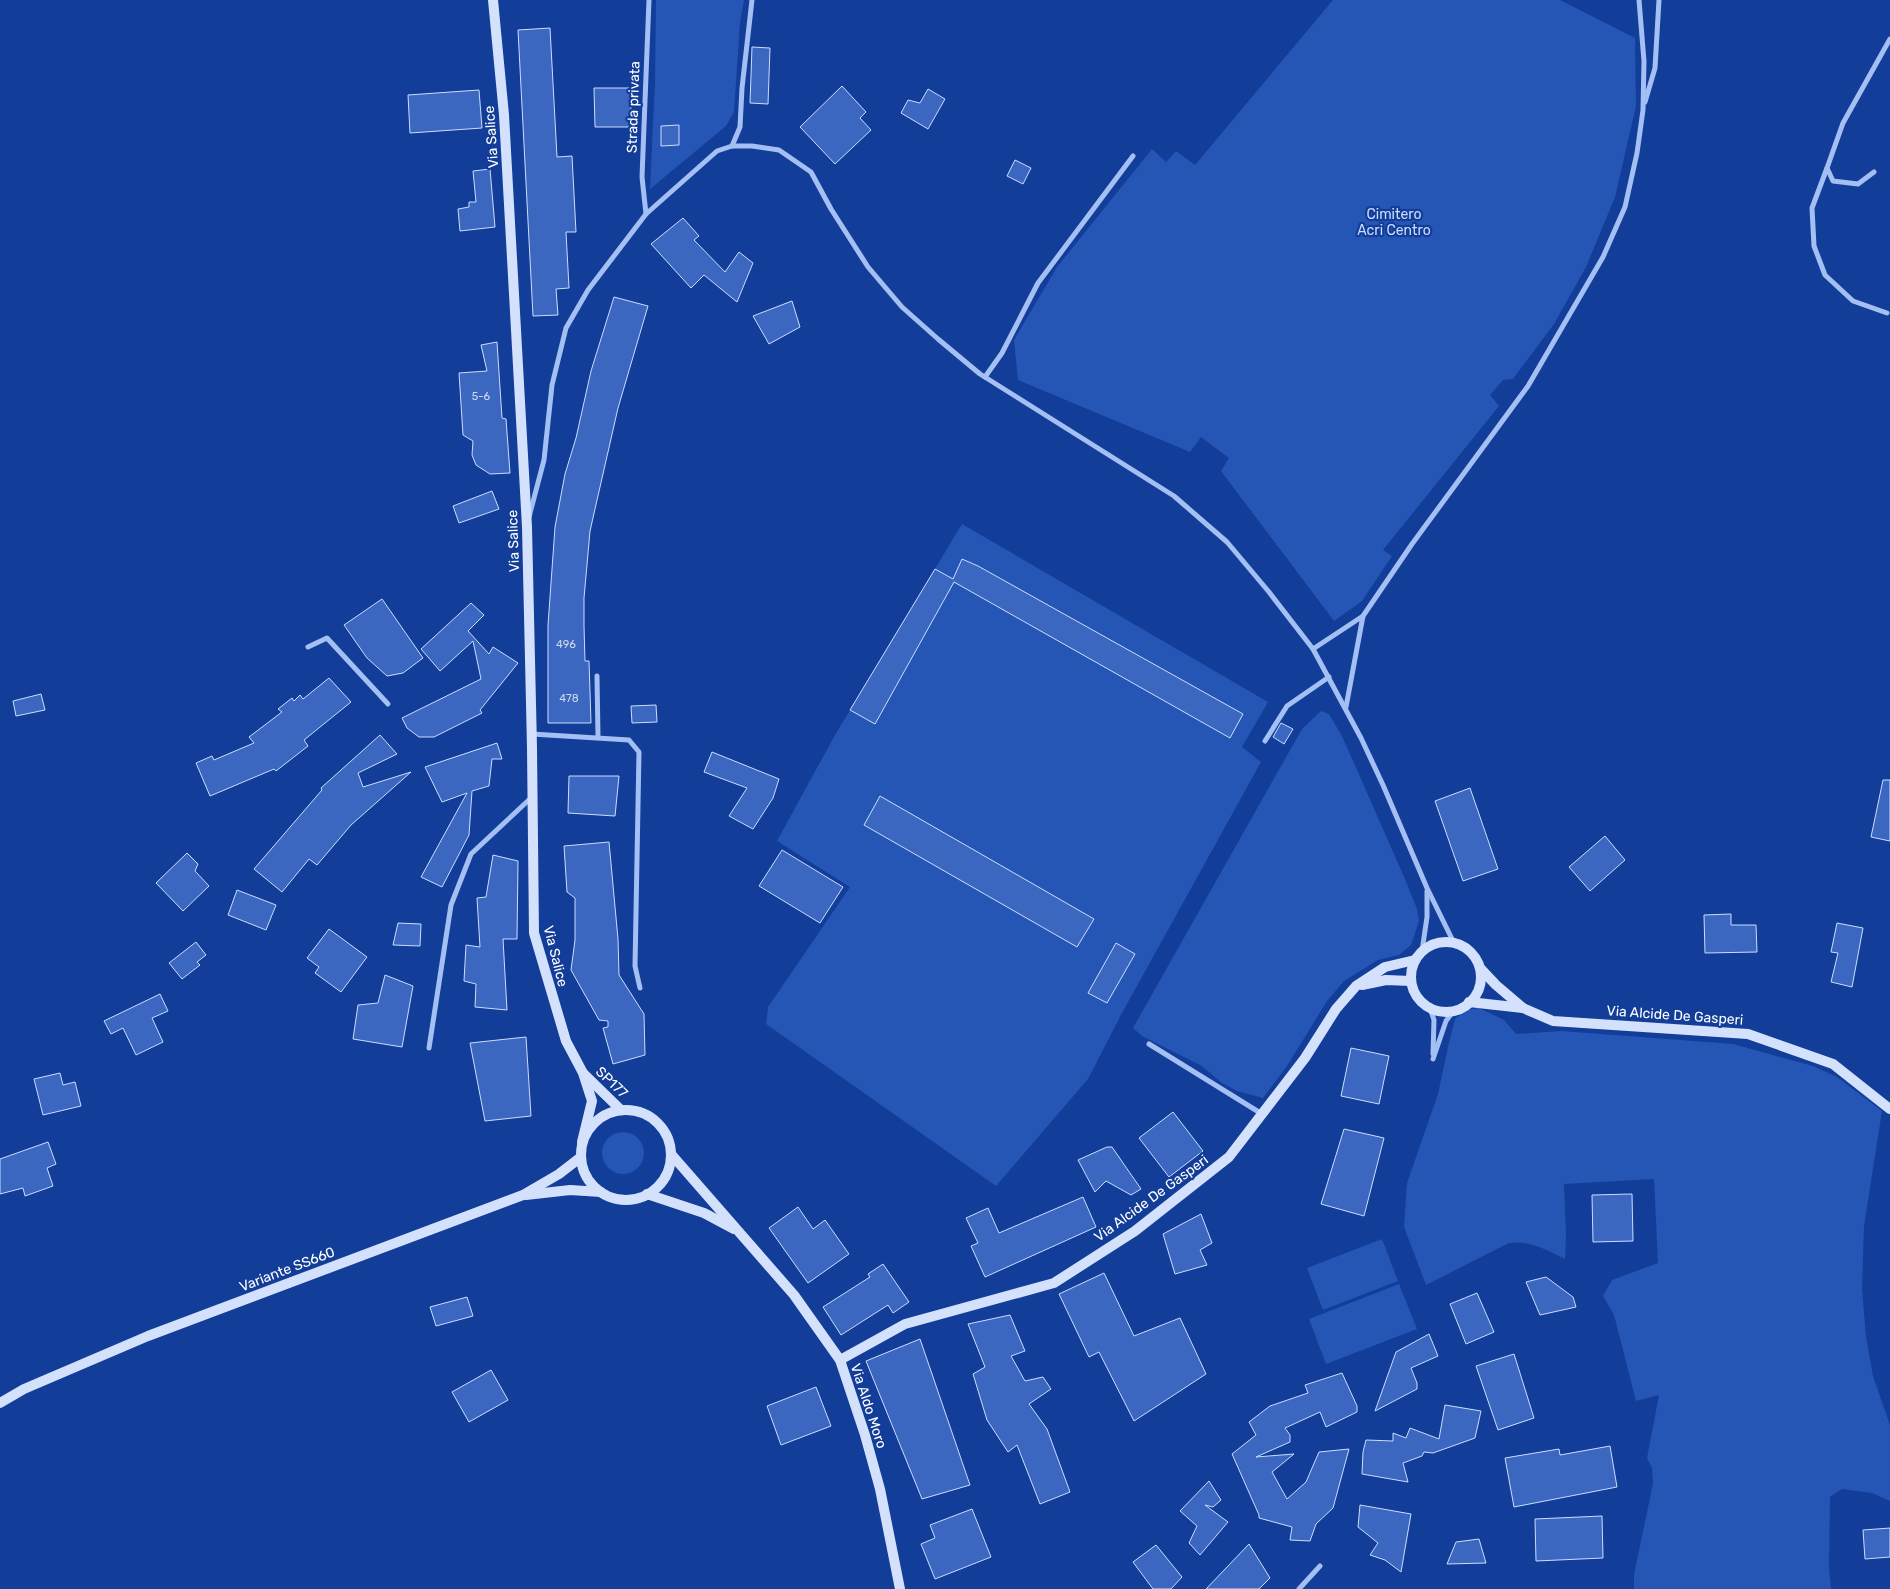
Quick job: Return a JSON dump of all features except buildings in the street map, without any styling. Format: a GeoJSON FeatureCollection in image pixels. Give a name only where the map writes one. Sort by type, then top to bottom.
{"type":"FeatureCollection","features":[{"type":"Feature","properties":{"kind":"main road","name":"Via Salice"},"geometry":{"type":"LineString","coordinates":[[494,0],[504,115],[527,527],[534,933],[566,1041],[584,1073]]}},
{"type":"Feature","properties":{"kind":"main road"},"geometry":{"type":"LineString","coordinates":[[1443,942],[1454,943],[1465,948],[1474,956],[1481,976],[1480,986],[1469,1002],[1454,1010],[1430,1008],[1414,991],[1412,970],[1415,960],[1422,951],[1432,945],[1443,942]]}},
{"type":"Feature","properties":{"kind":"main road","name":"Via Alcide De Gasperi"},"geometry":{"type":"LineString","coordinates":[[840,1360],[905,1324],[1054,1282],[1135,1230],[1229,1158],[1305,1058],[1336,1009],[1356,986],[1384,967],[1415,960]]}},
{"type":"Feature","properties":{"kind":"main road"},"geometry":{"type":"LineString","coordinates":[[1479,966],[1496,985],[1523,1008]]}},
{"type":"Feature","properties":{"kind":"main road"},"geometry":{"type":"LineString","coordinates":[[1356,986],[1386,980],[1412,981]]}},
{"type":"Feature","properties":{"kind":"main road","name":"Via Alcide De Gasperi"},"geometry":{"type":"LineString","coordinates":[[1469,1002],[1523,1008],[1553,1021],[1748,1034],[1833,1064],[1890,1109]]}},
{"type":"Feature","properties":{"kind":"main road","name":"SP177"},"geometry":{"type":"LineString","coordinates":[[584,1073],[622,1110]]}},
{"type":"Feature","properties":{"kind":"main road"},"geometry":{"type":"LineString","coordinates":[[582,1142],[588,1130],[597,1120],[608,1113],[634,1110],[656,1121],[664,1131],[669,1142],[669,1166],[657,1187],[647,1194],[631,1199],[614,1198],[601,1192],[590,1183],[583,1170],[580,1157],[582,1142],[592,1101],[584,1073]]}},
{"type":"Feature","properties":{"kind":"main road","name":"Via Aldo Moro"},"geometry":{"type":"LineString","coordinates":[[670,1154],[741,1232],[794,1295],[840,1360],[866,1435],[880,1488],[900,1589]]}},
{"type":"Feature","properties":{"kind":"main road","name":"Variante SS660"},"geometry":{"type":"LineString","coordinates":[[0,1403],[24,1389],[148,1336],[523,1195],[559,1174],[580,1157]]}},
{"type":"Feature","properties":{"kind":"main road"},"geometry":{"type":"LineString","coordinates":[[523,1195],[570,1190],[601,1192]]}},
{"type":"Feature","properties":{"kind":"main road","name":"Via Aldo Moro"},"geometry":{"type":"LineString","coordinates":[[647,1194],[704,1213],[741,1232]]}},
{"type":"Feature","properties":{"kind":"street","name":"Strada privata"},"geometry":{"type":"LineString","coordinates":[[646,214],[642,177],[649,0]]}},
{"type":"Feature","properties":{"kind":"street"},"geometry":{"type":"LineString","coordinates":[[732,146],[740,127],[742,88],[752,0]]}},
{"type":"Feature","properties":{"kind":"street"},"geometry":{"type":"LineString","coordinates":[[1346,708],[1352,667],[1363,616],[1412,544],[1528,386],[1603,257],[1625,207],[1637,153],[1643,110],[1644,60],[1638,0]]}},
{"type":"Feature","properties":{"kind":"street"},"geometry":{"type":"LineString","coordinates":[[1643,110],[1655,68],[1658,0]]}},
{"type":"Feature","properties":{"kind":"street"},"geometry":{"type":"LineString","coordinates":[[1887,313],[1853,301],[1825,275],[1814,246],[1812,208],[1843,124],[1890,39]]}},
{"type":"Feature","properties":{"kind":"street"},"geometry":{"type":"LineString","coordinates":[[527,527],[544,460],[552,385],[566,328],[588,290],[646,214],[717,151],[732,146],[752,146],[780,150],[811,172],[831,209],[868,267],[902,307],[938,340],[985,377],[1174,496],[1227,542],[1313,649],[1329,677],[1384,785],[1427,888],[1454,943]]}},
{"type":"Feature","properties":{"kind":"street"},"geometry":{"type":"LineString","coordinates":[[985,377],[1002,352],[1038,282],[1133,156]]}},
{"type":"Feature","properties":{"kind":"street"},"geometry":{"type":"LineString","coordinates":[[1827,168],[1833,181],[1858,184],[1874,172]]}},
{"type":"Feature","properties":{"kind":"street"},"geometry":{"type":"LineString","coordinates":[[1313,649],[1363,616]]}},
{"type":"Feature","properties":{"kind":"street"},"geometry":{"type":"LineString","coordinates":[[308,647],[327,638],[388,704]]}},
{"type":"Feature","properties":{"kind":"street"},"geometry":{"type":"LineString","coordinates":[[597,676],[598,737]]}},
{"type":"Feature","properties":{"kind":"street"},"geometry":{"type":"LineString","coordinates":[[1265,741],[1287,706],[1329,677]]}},
{"type":"Feature","properties":{"kind":"street"},"geometry":{"type":"LineString","coordinates":[[532,734],[629,740],[639,752],[635,966],[640,988]]}},
{"type":"Feature","properties":{"kind":"street"},"geometry":{"type":"LineString","coordinates":[[429,1048],[451,905],[471,854],[533,796]]}},
{"type":"Feature","properties":{"kind":"street"},"geometry":{"type":"LineString","coordinates":[[1422,951],[1428,917],[1427,888]]}},
{"type":"Feature","properties":{"kind":"street"},"geometry":{"type":"LineString","coordinates":[[1430,1008],[1434,1020],[1433,1059],[1446,1021],[1454,1010]]}},
{"type":"Feature","properties":{"kind":"street"},"geometry":{"type":"LineString","coordinates":[[1149,1044],[1262,1114]]}},
{"type":"Feature","properties":{"kind":"street"},"geometry":{"type":"LineString","coordinates":[[1299,1589],[1320,1566]]}},
{"type":"Feature","properties":{"kind":"green space"},"geometry":{"type":"Polygon","coordinates":[[[656,0],[744,0],[740,23],[734,112],[726,126],[650,189],[655,82],[656,0]]]}},
{"type":"Feature","properties":{"kind":"green space","name":"Cimitero Acri Centro"},"geometry":{"type":"Polygon","coordinates":[[[1333,0],[1560,0],[1635,38],[1636,106],[1615,197],[1586,267],[1554,324],[1513,379],[1503,380],[1490,395],[1499,406],[1383,550],[1392,556],[1362,601],[1334,621],[1221,471],[1229,458],[1201,437],[1190,452],[1018,380],[1014,340],[1057,267],[1152,149],[1166,162],[1176,151],[1195,165],[1333,0]]]}},
{"type":"Feature","properties":{"kind":"green space"},"geometry":{"type":"Polygon","coordinates":[[[962,524],[1268,702],[1242,747],[1261,762],[1122,1013],[1088,1079],[996,1186],[766,1024],[768,1007],[850,887],[777,841],[835,735],[962,524]]]}},
{"type":"Feature","properties":{"kind":"green space"},"geometry":{"type":"Polygon","coordinates":[[[1321,711],[1329,714],[1342,736],[1405,879],[1417,909],[1419,921],[1411,945],[1399,955],[1378,960],[1344,981],[1327,1001],[1287,1066],[1263,1098],[1237,1091],[1222,1083],[1202,1066],[1142,1036],[1133,1028],[1302,729],[1321,711]]]}},
{"type":"Feature","properties":{"kind":"green space"},"geometry":{"type":"Polygon","coordinates":[[[1479,1008],[1504,1020],[1516,1034],[1561,1031],[1733,1044],[1813,1066],[1837,1077],[1882,1111],[1864,1226],[1862,1288],[1866,1336],[1873,1376],[1890,1425],[1890,1501],[1872,1493],[1842,1489],[1830,1497],[1829,1566],[1831,1589],[1634,1589],[1634,1574],[1653,1484],[1652,1468],[1647,1458],[1659,1395],[1636,1401],[1614,1315],[1603,1296],[1612,1280],[1658,1263],[1654,1179],[1564,1184],[1565,1259],[1531,1244],[1509,1243],[1426,1285],[1404,1227],[1407,1183],[1438,1094],[1455,1019],[1466,1010],[1479,1008]]]}},
{"type":"Feature","properties":{"kind":"green space"},"geometry":{"type":"Polygon","coordinates":[[[627,1132],[635,1135],[641,1141],[644,1153],[641,1165],[635,1171],[619,1174],[611,1171],[605,1165],[602,1149],[605,1141],[611,1135],[627,1132]]]}},
{"type":"Feature","properties":{"kind":"green space"},"geometry":{"type":"Polygon","coordinates":[[[1382,1239],[1398,1281],[1323,1310],[1307,1268],[1382,1239]]]}},
{"type":"Feature","properties":{"kind":"green space"},"geometry":{"type":"Polygon","coordinates":[[[1399,1284],[1417,1329],[1326,1364],[1309,1319],[1399,1284]]]}}]}
